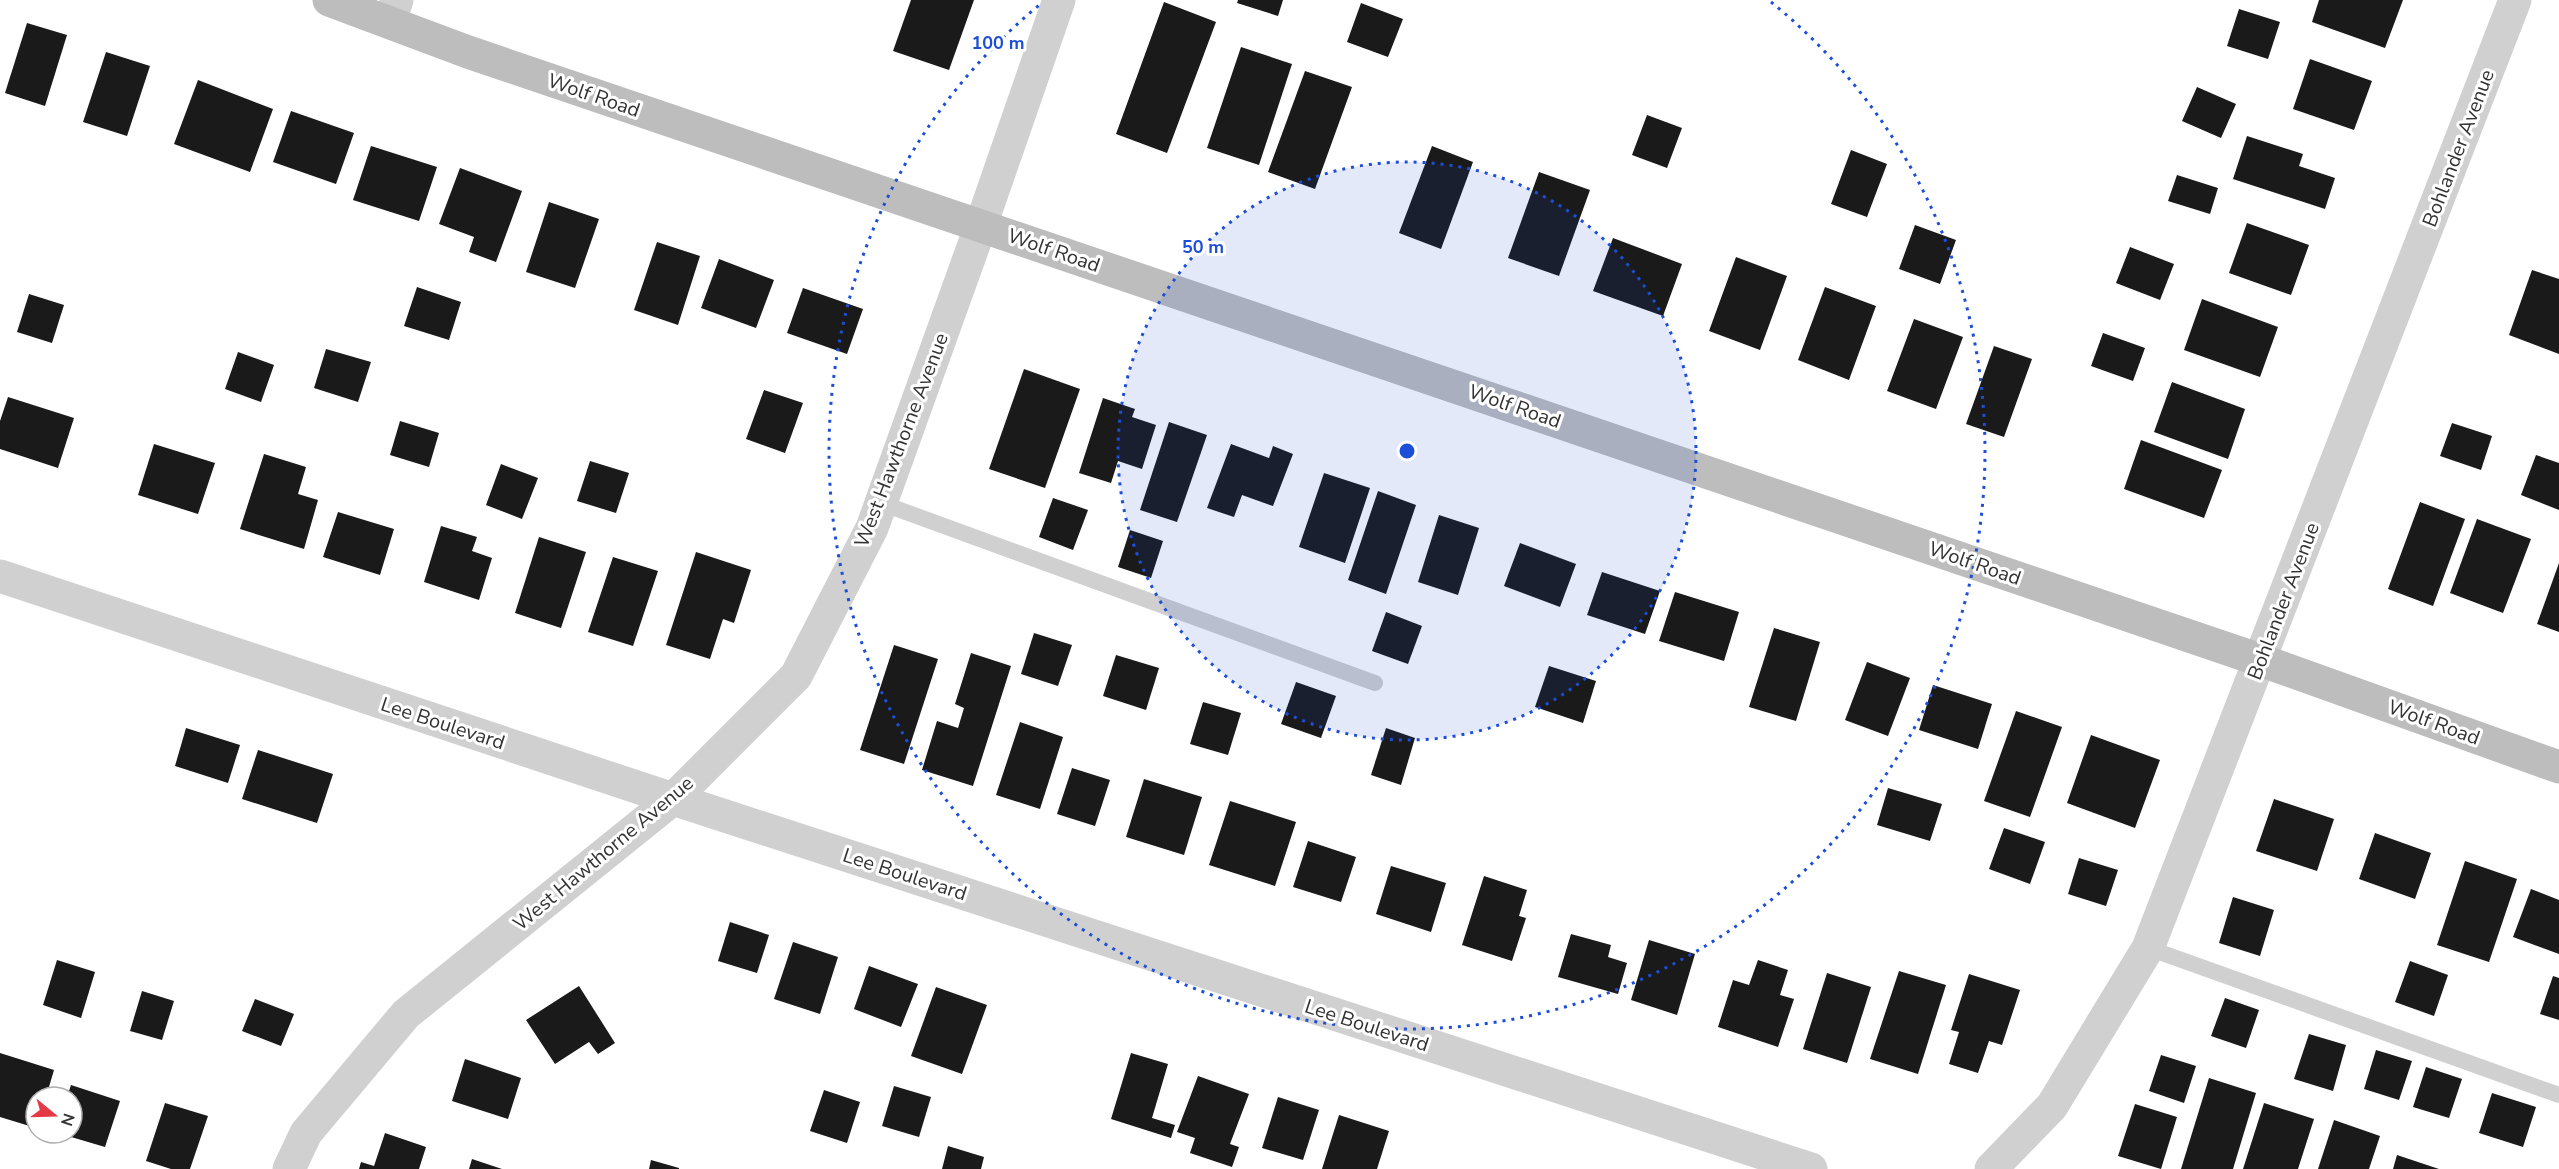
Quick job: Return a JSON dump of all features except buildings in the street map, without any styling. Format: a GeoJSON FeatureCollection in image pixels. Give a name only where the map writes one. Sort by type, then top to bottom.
{"type":"FeatureCollection","features":[{"type":"Feature","properties":{"kind":"main road","name":"Wolf Road"},"geometry":{"type":"LineString","coordinates":[[329,0],[394,11],[468,52],[2260,660],[2559,767]]}},
{"type":"Feature","properties":{"kind":"street","name":"West Hawthorne Avenue"},"geometry":{"type":"LineString","coordinates":[[289,1169],[306,1132],[406,1014],[673,799],[796,676],[872,528],[1059,0]]}},
{"type":"Feature","properties":{"kind":"street","name":"Bohlander Avenue"},"geometry":{"type":"LineString","coordinates":[[1991,1169],[2052,1106],[2148,948],[2515,0]]}},
{"type":"Feature","properties":{"kind":"street","name":"Lee Boulevard"},"geometry":{"type":"LineString","coordinates":[[0,576],[673,799],[1810,1169]]}},
{"type":"Feature","properties":{"kind":"lane"},"geometry":{"type":"LineString","coordinates":[[881,503],[1375,683]]}},
{"type":"Feature","properties":{"kind":"lane"},"geometry":{"type":"LineString","coordinates":[[2148,948],[2559,1095]]}}]}
